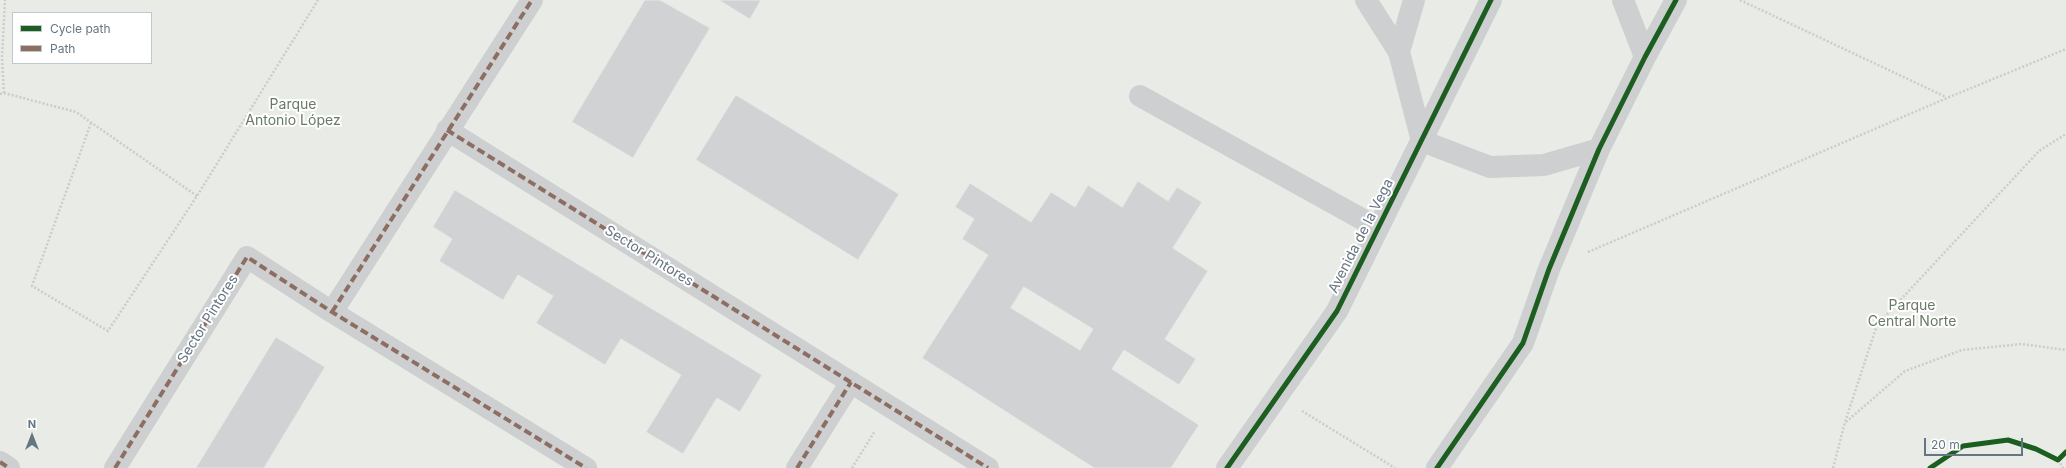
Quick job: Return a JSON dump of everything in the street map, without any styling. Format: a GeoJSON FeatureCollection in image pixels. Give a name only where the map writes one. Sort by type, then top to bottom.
{"type":"FeatureCollection","features":[{"type":"Feature","properties":{"kind":"street"},"geometry":{"type":"LineString","coordinates":[[332,312],[447,130],[532,0]]}},
{"type":"Feature","properties":{"kind":"street"},"geometry":{"type":"LineString","coordinates":[[1366,0],[1399,52],[1422,141],[1490,167],[1544,166],[1599,149]]}},
{"type":"Feature","properties":{"kind":"street"},"geometry":{"type":"LineString","coordinates":[[1399,52],[1414,0]]}},
{"type":"Feature","properties":{"kind":"street","name":"Avenida de la Vega"},"geometry":{"type":"LineString","coordinates":[[1226,468],[1337,311],[1491,0]]}},
{"type":"Feature","properties":{"kind":"street"},"geometry":{"type":"LineString","coordinates":[[1623,0],[1645,57]]}},
{"type":"Feature","properties":{"kind":"street"},"geometry":{"type":"LineString","coordinates":[[1437,468],[1523,343],[1549,269],[1599,149],[1645,57],[1676,0]]}},
{"type":"Feature","properties":{"kind":"street"},"geometry":{"type":"LineString","coordinates":[[1140,96],[1378,228]]}},
{"type":"Feature","properties":{"kind":"street","name":"Sector Pintores"},"geometry":{"type":"LineString","coordinates":[[447,130],[988,468]]}},
{"type":"Feature","properties":{"kind":"street","name":"Sector Pintores"},"geometry":{"type":"LineString","coordinates":[[115,468],[247,257],[332,312],[586,468]]}},
{"type":"Feature","properties":{"kind":"street"},"geometry":{"type":"LineString","coordinates":[[797,468],[851,382]]}},
{"type":"Feature","properties":{"kind":"street"},"geometry":{"type":"LineString","coordinates":[[0,462],[9,468]]}},
{"type":"Feature","properties":{"kind":"path"},"geometry":{"type":"LineString","coordinates":[[4,93],[2,58],[5,0]]}},
{"type":"Feature","properties":{"kind":"path"},"geometry":{"type":"LineString","coordinates":[[91,123],[32,286],[108,331],[197,196],[318,0]]}},
{"type":"Feature","properties":{"kind":"path"},"geometry":{"type":"LineString","coordinates":[[1740,0],[1947,98]]}},
{"type":"Feature","properties":{"kind":"path"},"geometry":{"type":"LineString","coordinates":[[1549,269],[1947,98],[2066,49]]}},
{"type":"Feature","properties":{"kind":"path"},"geometry":{"type":"LineString","coordinates":[[0,94],[4,93],[76,112],[197,196]]}},
{"type":"Feature","properties":{"kind":"path"},"geometry":{"type":"LineString","coordinates":[[1833,468],[1845,422],[1877,325],[2039,151],[2066,134]]}},
{"type":"Feature","properties":{"kind":"path"},"geometry":{"type":"LineString","coordinates":[[1845,422],[1905,371],[1962,350],[2022,344],[2066,350]]}},
{"type":"Feature","properties":{"kind":"path"},"geometry":{"type":"LineString","coordinates":[[1300,410],[1395,468]]}},
{"type":"Feature","properties":{"kind":"path"},"geometry":{"type":"LineString","coordinates":[[1930,468],[1964,446],[2008,440],[2036,449],[2058,460],[2063,468]]}},
{"type":"Feature","properties":{"kind":"path"},"geometry":{"type":"LineString","coordinates":[[2058,460],[2066,452]]}},
{"type":"Feature","properties":{"kind":"green space"},"geometry":{"type":"Polygon","coordinates":[[[0,0],[2066,0],[2066,468],[0,468],[0,0]]]}},
{"type":"Feature","properties":{"kind":"building"},"geometry":{"type":"Polygon","coordinates":[[[645,0],[660,0],[710,28],[633,158],[572,122],[645,0]]]}},
{"type":"Feature","properties":{"kind":"building"},"geometry":{"type":"Polygon","coordinates":[[[719,0],[761,0],[750,19],[719,0]]]}},
{"type":"Feature","properties":{"kind":"building"},"geometry":{"type":"Polygon","coordinates":[[[736,95],[899,194],[858,260],[696,160],[736,95]]]}},
{"type":"Feature","properties":{"kind":"building"},"geometry":{"type":"Polygon","coordinates":[[[1138,181],[1168,201],[1177,187],[1202,202],[1173,248],[1208,271],[1165,339],[1196,359],[1179,385],[1124,350],[1112,369],[1199,425],[1171,468],[1094,468],[922,358],[988,255],[962,239],[974,219],[955,207],[970,183],[1031,222],[1051,192],[1075,207],[1088,185],[1122,207],[1138,181]],[[1024,287],[1011,308],[1080,350],[1093,329],[1024,287]]]}},
{"type":"Feature","properties":{"kind":"building"},"geometry":{"type":"Polygon","coordinates":[[[455,190],[762,375],[740,412],[717,398],[683,454],[646,432],[681,375],[621,339],[605,365],[536,323],[553,296],[518,275],[503,300],[439,261],[452,239],[433,227],[455,190]]]}},
{"type":"Feature","properties":{"kind":"building"},"geometry":{"type":"Polygon","coordinates":[[[276,337],[325,367],[264,468],[196,468],[276,337]]]}},
{"type":"Feature","properties":{"kind":"marked path"},"geometry":{"type":"LineString","coordinates":[[332,312],[532,0]]}},
{"type":"Feature","properties":{"kind":"marked path"},"geometry":{"type":"LineString","coordinates":[[447,130],[988,468]]}},
{"type":"Feature","properties":{"kind":"marked path"},"geometry":{"type":"LineString","coordinates":[[115,468],[247,257],[332,312],[586,468]]}},
{"type":"Feature","properties":{"kind":"marked path"},"geometry":{"type":"LineString","coordinates":[[797,468],[851,382]]}},
{"type":"Feature","properties":{"kind":"marked path"},"geometry":{"type":"LineString","coordinates":[[0,462],[9,468]]}},
{"type":"Feature","properties":{"kind":"cycle path"},"geometry":{"type":"LineString","coordinates":[[1227,468],[1337,311],[1491,0]]}},
{"type":"Feature","properties":{"kind":"cycle path"},"geometry":{"type":"LineString","coordinates":[[1437,468],[1523,343],[1549,269],[1599,149],[1645,57],[1676,0]]}},
{"type":"Feature","properties":{"kind":"cycle path"},"geometry":{"type":"LineString","coordinates":[[1930,468],[1963,446],[2008,440],[2036,449],[2058,460],[2066,452]]}},
{"type":"Feature","properties":{"kind":"park label","name":"Parque Antonio López"},"geometry":{"type":"Point","coordinates":[293,114]}},
{"type":"Feature","properties":{"kind":"park label","name":"Parque Central Norte"},"geometry":{"type":"Point","coordinates":[1912,314]}}]}
